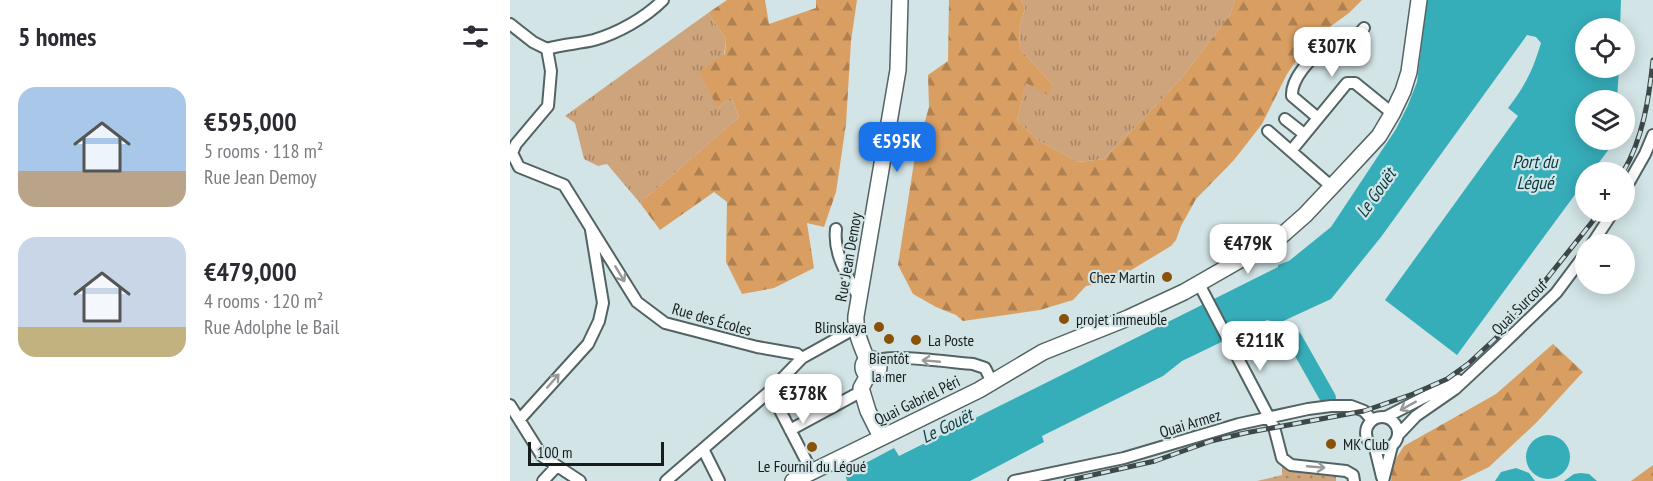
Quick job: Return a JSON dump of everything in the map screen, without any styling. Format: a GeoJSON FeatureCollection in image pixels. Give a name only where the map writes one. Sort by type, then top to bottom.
{"type":"FeatureCollection","features":[{"type":"Feature","properties":{"kind":"street"},"geometry":{"type":"LineString","coordinates":[[510,24],[533,42],[547,49],[594,40],[617,31],[642,18],[663,0]]}},
{"type":"Feature","properties":{"kind":"street"},"geometry":{"type":"LineString","coordinates":[[900,8],[906,0]]}},
{"type":"Feature","properties":{"kind":"street","name":"Quai Gabriel Péri"},"geometry":{"type":"LineString","coordinates":[[793,481],[881,437],[988,375],[1138,313],[1199,284],[1280,237],[1305,215],[1379,136],[1403,91],[1409,72],[1419,0]]}},
{"type":"Feature","properties":{"kind":"street","name":"Rue Jean Demoy"},"geometry":{"type":"LineString","coordinates":[[871,365],[856,328],[858,297],[898,70],[900,8]]}},
{"type":"Feature","properties":{"kind":"street"},"geometry":{"type":"LineString","coordinates":[[1318,118],[1292,96],[1291,92],[1298,76],[1318,54],[1324,53],[1335,61],[1364,28]]}},
{"type":"Feature","properties":{"kind":"street","name":"Rue des Écoles"},"geometry":{"type":"LineString","coordinates":[[547,49],[551,71],[548,106],[516,144],[512,153],[519,167],[564,185],[637,302],[665,323],[756,347],[791,352],[802,358]]}},
{"type":"Feature","properties":{"kind":"street"},"geometry":{"type":"LineString","coordinates":[[1291,151],[1347,83],[1355,83],[1392,113]]}},
{"type":"Feature","properties":{"kind":"street"},"geometry":{"type":"LineString","coordinates":[[1285,119],[1304,134]]}},
{"type":"Feature","properties":{"kind":"street"},"geometry":{"type":"LineString","coordinates":[[1268,131],[1332,187]]}},
{"type":"Feature","properties":{"kind":"street"},"geometry":{"type":"LineString","coordinates":[[1635,175],[1649,155],[1653,135]]}},
{"type":"Feature","properties":{"kind":"street"},"geometry":{"type":"LineString","coordinates":[[520,419],[588,344],[599,321],[603,303],[590,224]]}},
{"type":"Feature","properties":{"kind":"street"},"geometry":{"type":"LineString","coordinates":[[836,229],[835,239],[841,264],[858,297]]}},
{"type":"Feature","properties":{"kind":"street","name":"Quai Surcouf"},"geometry":{"type":"LineString","coordinates":[[1398,435],[1416,416],[1455,389],[1556,293],[1575,268]]}},
{"type":"Feature","properties":{"kind":"street"},"geometry":{"type":"LineString","coordinates":[[1199,284],[1274,427],[1282,458],[1291,465],[1346,471],[1353,475],[1354,481]]}},
{"type":"Feature","properties":{"kind":"street"},"geometry":{"type":"LineString","coordinates":[[666,481],[704,451],[770,392],[802,358],[856,328]]}},
{"type":"Feature","properties":{"kind":"street"},"geometry":{"type":"LineString","coordinates":[[881,437],[868,411],[861,388],[871,365],[880,358],[974,364],[988,375]]}},
{"type":"Feature","properties":{"kind":"street","name":"Quai Surcouf"},"geometry":{"type":"LineString","coordinates":[[1386,417],[1468,376]]}},
{"type":"Feature","properties":{"kind":"street"},"geometry":{"type":"LineString","coordinates":[[790,430],[862,391]]}},
{"type":"Feature","properties":{"kind":"street"},"geometry":{"type":"LineString","coordinates":[[770,392],[812,472]]}},
{"type":"Feature","properties":{"kind":"street"},"geometry":{"type":"LineString","coordinates":[[510,405],[542,456],[580,481]]}},
{"type":"Feature","properties":{"kind":"street","name":"Quai Armez"},"geometry":{"type":"LineString","coordinates":[[1014,481],[1124,458],[1268,417],[1331,406],[1351,406],[1364,411],[1372,420]]}},
{"type":"Feature","properties":{"kind":"street"},"geometry":{"type":"LineString","coordinates":[[1383,481],[1392,446],[1398,435],[1396,424],[1386,417],[1372,420],[1366,431],[1370,444],[1381,450],[1392,446]]}},
{"type":"Feature","properties":{"kind":"street"},"geometry":{"type":"LineString","coordinates":[[1375,448],[1383,481]]}},
{"type":"Feature","properties":{"kind":"street"},"geometry":{"type":"LineString","coordinates":[[704,451],[719,481]]}},
{"type":"Feature","properties":{"kind":"street"},"geometry":{"type":"LineString","coordinates":[[543,481],[556,467]]}},
{"type":"Feature","properties":{"kind":"green space"},"geometry":{"type":"Polygon","coordinates":[[[727,0],[765,0],[769,24],[816,8],[816,0],[857,0],[851,41],[846,124],[836,192],[824,227],[807,223],[814,268],[774,288],[742,294],[726,262],[727,202],[714,192],[660,230],[640,203],[739,117],[731,97],[718,108],[699,72],[725,54],[726,39],[708,13],[727,0]]]}},
{"type":"Feature","properties":{"kind":"green space"},"geometry":{"type":"Polygon","coordinates":[[[949,0],[1021,0],[1025,9],[1019,28],[1020,49],[1052,84],[1048,95],[1026,83],[1017,121],[1038,140],[1078,162],[1104,159],[1179,81],[1230,15],[1235,0],[1362,0],[1349,13],[1309,42],[1287,74],[1262,124],[1234,160],[1196,199],[1171,246],[1113,281],[1086,286],[1073,300],[1040,310],[963,321],[956,315],[913,294],[898,265],[915,156],[929,107],[928,75],[948,61],[949,0]]]}},
{"type":"Feature","properties":{"kind":"green space"},"geometry":{"type":"Polygon","coordinates":[[[1021,0],[1235,0],[1230,15],[1179,81],[1104,159],[1078,162],[1038,140],[1017,121],[1026,82],[1052,84],[1020,49],[1019,28],[1025,9],[1021,0]]]}},
{"type":"Feature","properties":{"kind":"green space"},"geometry":{"type":"Polygon","coordinates":[[[708,13],[726,39],[718,108],[731,97],[739,117],[640,203],[607,164],[598,166],[584,159],[575,123],[565,116],[708,13]]]}},
{"type":"Feature","properties":{"kind":"green space"},"geometry":{"type":"Polygon","coordinates":[[[1553,344],[1583,372],[1537,422],[1489,467],[1460,481],[1391,481],[1393,463],[1404,446],[1496,394],[1553,344]]]}},
{"type":"Feature","properties":{"kind":"green space"},"geometry":{"type":"Polygon","coordinates":[[[1282,465],[1336,474],[1336,481],[1257,481],[1282,475],[1282,465]]]}},
{"type":"Feature","properties":{"kind":"green space"},"geometry":{"type":"Polygon","coordinates":[[[1653,465],[1653,481],[1631,481],[1653,465]]]}},
{"type":"Feature","properties":{"kind":"water","name":"Port du Légué"},"geometry":{"type":"Polygon","coordinates":[[[1427,0],[1621,0],[1620,18],[1575,18],[1575,78],[1618,78],[1618,90],[1575,90],[1575,150],[1608,150],[1599,162],[1575,162],[1575,195],[1457,355],[1385,300],[1518,116],[1508,108],[1524,85],[1535,61],[1541,43],[1536,37],[1527,35],[1381,237],[1331,299],[1279,323],[1267,320],[1182,361],[1163,376],[1042,436],[1044,442],[970,481],[847,481],[845,474],[894,448],[899,456],[1289,261],[1331,227],[1396,129],[1417,82],[1427,0]]]}},
{"type":"Feature","properties":{"kind":"water"},"geometry":{"type":"Polygon","coordinates":[[[1548,435],[1563,442],[1570,457],[1563,472],[1548,479],[1533,472],[1526,457],[1533,442],[1548,435]]]}},
{"type":"Feature","properties":{"kind":"water"},"geometry":{"type":"Polygon","coordinates":[[[1516,468],[1529,473],[1535,481],[1495,481],[1501,472],[1516,468]]]}},
{"type":"Feature","properties":{"kind":"water"},"geometry":{"type":"Polygon","coordinates":[[[1574,474],[1589,474],[1597,481],[1564,481],[1574,474]]]}},
{"type":"Feature","properties":{"kind":"waterway"},"geometry":{"type":"LineString","coordinates":[[1294,338],[1328,398]]}},
{"type":"Feature","properties":{"kind":"railway"},"geometry":{"type":"LineString","coordinates":[[1628,162],[1636,146],[1647,103],[1653,60]]}},
{"type":"Feature","properties":{"kind":"railway"},"geometry":{"type":"LineString","coordinates":[[1066,481],[1155,461],[1211,441],[1245,433],[1364,411],[1447,379],[1468,364],[1521,311],[1592,222]]}},
{"type":"Feature","properties":{"kind":"place","name":"Chez Martin"},"geometry":{"type":"Point","coordinates":[1167,277]}},
{"type":"Feature","properties":{"kind":"place","name":"projet immeuble"},"geometry":{"type":"Point","coordinates":[1064,319]}},
{"type":"Feature","properties":{"kind":"place","name":"Blinskaya"},"geometry":{"type":"Point","coordinates":[879,327]}},
{"type":"Feature","properties":{"kind":"place","name":"Bientôt la mer"},"geometry":{"type":"Point","coordinates":[889,339]}},
{"type":"Feature","properties":{"kind":"place","name":"La Poste"},"geometry":{"type":"Point","coordinates":[916,340]}},
{"type":"Feature","properties":{"kind":"place","name":"MK Club"},"geometry":{"type":"Point","coordinates":[1331,444]}},
{"type":"Feature","properties":{"kind":"place","name":"Le Fournil du Légué"},"geometry":{"type":"Point","coordinates":[812,447]}},
{"type":"Feature","properties":{"kind":"water label","name":"Le Gouët"},"geometry":{"type":"Point","coordinates":[1376,193]}},
{"type":"Feature","properties":{"kind":"water label","name":"Le Gouët"},"geometry":{"type":"Point","coordinates":[947,426]}}]}
